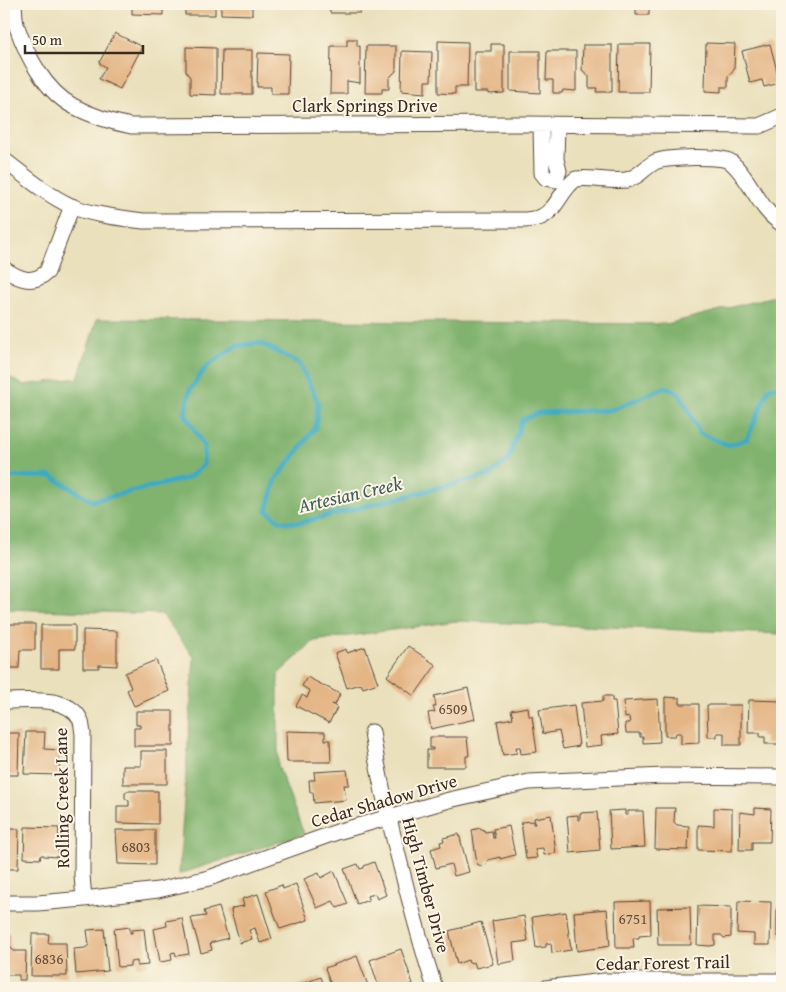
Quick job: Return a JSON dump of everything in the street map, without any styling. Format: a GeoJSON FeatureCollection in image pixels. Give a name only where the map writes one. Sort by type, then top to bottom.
{"type":"FeatureCollection","features":[{"type":"Feature","properties":{"kind":"street","name":"Clark Springs Drive"},"geometry":{"type":"LineString","coordinates":[[14,4],[16,25],[32,63],[50,87],[72,106],[106,121],[131,126],[541,124],[759,126],[782,116]]}},
{"type":"Feature","properties":{"kind":"street"},"geometry":{"type":"LineString","coordinates":[[541,124],[542,173],[546,178],[560,184],[582,178],[627,180],[636,176],[655,162],[666,159],[722,157],[732,163],[769,212],[782,224]]}},
{"type":"Feature","properties":{"kind":"street"},"geometry":{"type":"LineString","coordinates":[[4,160],[54,196],[72,206],[117,217],[144,221],[526,220],[541,217],[552,210],[560,184],[556,159],[557,125]]}},
{"type":"Feature","properties":{"kind":"street"},"geometry":{"type":"LineString","coordinates":[[4,269],[29,280],[40,278],[47,272],[72,206]]}},
{"type":"Feature","properties":{"kind":"street","name":"Rolling Creek Lane"},"geometry":{"type":"LineString","coordinates":[[4,701],[58,702],[72,709],[81,720],[83,734],[82,875],[84,899]]}},
{"type":"Feature","properties":{"kind":"street","name":"High Timber Drive"},"geometry":{"type":"LineString","coordinates":[[372,732],[377,768],[389,818],[421,946],[435,988]]}},
{"type":"Feature","properties":{"kind":"street","name":"Cedar Shadow Drive"},"geometry":{"type":"LineString","coordinates":[[4,902],[38,903],[158,890],[210,878],[338,832],[449,800],[529,782],[665,776],[782,777]]}},
{"type":"Feature","properties":{"kind":"street","name":"Cedar Forest Trail"},"geometry":{"type":"LineString","coordinates":[[545,988],[604,981],[782,981]]}},
{"type":"Feature","properties":{"kind":"green space"},"geometry":{"type":"Polygon","coordinates":[[[782,294],[782,634],[456,621],[314,641],[278,674],[278,766],[304,834],[179,874],[194,657],[162,614],[4,609],[4,374],[23,385],[78,378],[97,319],[667,324],[782,294]]]}},
{"type":"Feature","properties":{"kind":"building"},"geometry":{"type":"Polygon","coordinates":[[[132,4],[163,4],[163,15],[132,14],[132,4]]]}},
{"type":"Feature","properties":{"kind":"building"},"geometry":{"type":"Polygon","coordinates":[[[185,4],[215,4],[215,15],[185,15],[185,4]]]}},
{"type":"Feature","properties":{"kind":"building"},"geometry":{"type":"Polygon","coordinates":[[[221,4],[252,4],[252,15],[221,14],[221,4]]]}},
{"type":"Feature","properties":{"kind":"building"},"geometry":{"type":"Polygon","coordinates":[[[330,4],[360,4],[360,13],[330,13],[330,4]]]}},
{"type":"Feature","properties":{"kind":"building"},"geometry":{"type":"Polygon","coordinates":[[[619,4],[649,4],[649,15],[636,15],[636,7],[619,7],[619,4]]]}},
{"type":"Feature","properties":{"kind":"building"},"geometry":{"type":"Polygon","coordinates":[[[115,33],[142,47],[120,89],[99,79],[106,67],[99,63],[115,33]]]}},
{"type":"Feature","properties":{"kind":"building"},"geometry":{"type":"Polygon","coordinates":[[[347,39],[357,39],[357,46],[360,46],[360,83],[347,81],[347,94],[330,94],[331,46],[347,46],[347,39]]]}},
{"type":"Feature","properties":{"kind":"building"},"geometry":{"type":"Polygon","coordinates":[[[438,41],[468,42],[467,87],[455,87],[455,94],[438,93],[438,41]]]}},
{"type":"Feature","properties":{"kind":"building"},"geometry":{"type":"Polygon","coordinates":[[[706,43],[735,44],[734,69],[728,76],[728,87],[721,87],[721,92],[705,91],[706,43]]]}},
{"type":"Feature","properties":{"kind":"building"},"geometry":{"type":"Polygon","coordinates":[[[491,44],[504,44],[504,93],[488,94],[488,92],[474,92],[474,51],[491,51],[491,44]]]}},
{"type":"Feature","properties":{"kind":"building"},"geometry":{"type":"Polygon","coordinates":[[[619,44],[650,44],[649,92],[618,92],[619,44]]]}},
{"type":"Feature","properties":{"kind":"building"},"geometry":{"type":"Polygon","coordinates":[[[770,44],[780,83],[764,87],[762,80],[750,83],[742,51],[770,44]]]}},
{"type":"Feature","properties":{"kind":"building"},"geometry":{"type":"Polygon","coordinates":[[[583,45],[612,45],[612,92],[596,92],[597,88],[589,88],[589,76],[582,70],[583,45]]]}},
{"type":"Feature","properties":{"kind":"building"},"geometry":{"type":"Polygon","coordinates":[[[366,46],[396,46],[396,71],[389,78],[389,89],[382,89],[382,93],[365,93],[366,46]]]}},
{"type":"Feature","properties":{"kind":"building"},"geometry":{"type":"Polygon","coordinates":[[[186,47],[216,48],[216,95],[190,94],[190,77],[186,72],[186,47]]]}},
{"type":"Feature","properties":{"kind":"building"},"geometry":{"type":"Polygon","coordinates":[[[222,50],[252,50],[252,94],[221,94],[222,50]]]}},
{"type":"Feature","properties":{"kind":"building"},"geometry":{"type":"Polygon","coordinates":[[[402,51],[432,52],[431,81],[425,81],[425,93],[401,91],[402,51]]]}},
{"type":"Feature","properties":{"kind":"building"},"geometry":{"type":"Polygon","coordinates":[[[510,51],[540,51],[540,93],[510,91],[510,51]]]}},
{"type":"Feature","properties":{"kind":"building"},"geometry":{"type":"Polygon","coordinates":[[[547,51],[576,51],[576,91],[563,90],[562,93],[553,93],[553,80],[546,80],[547,51]]]}},
{"type":"Feature","properties":{"kind":"building"},"geometry":{"type":"Polygon","coordinates":[[[258,53],[289,54],[288,94],[271,94],[271,87],[257,87],[258,53]]]}},
{"type":"Feature","properties":{"kind":"building"},"geometry":{"type":"Polygon","coordinates":[[[4,624],[35,624],[35,650],[20,650],[19,668],[4,668],[4,624]]]}},
{"type":"Feature","properties":{"kind":"building"},"geometry":{"type":"Polygon","coordinates":[[[41,625],[75,625],[75,649],[59,649],[59,669],[41,669],[41,625]]]}},
{"type":"Feature","properties":{"kind":"building"},"geometry":{"type":"Polygon","coordinates":[[[83,630],[117,631],[117,666],[99,665],[99,668],[83,668],[83,630]]]}},
{"type":"Feature","properties":{"kind":"building"},"geometry":{"type":"Polygon","coordinates":[[[408,646],[436,665],[414,696],[387,676],[408,646]]]}},
{"type":"Feature","properties":{"kind":"building"},"geometry":{"type":"Polygon","coordinates":[[[365,647],[378,683],[363,688],[361,684],[347,688],[335,653],[346,649],[347,653],[365,647]]]}},
{"type":"Feature","properties":{"kind":"building"},"geometry":{"type":"Polygon","coordinates":[[[156,660],[169,691],[134,706],[127,690],[131,688],[125,673],[156,660]]]}},
{"type":"Feature","properties":{"kind":"building"},"geometry":{"type":"Polygon","coordinates":[[[307,677],[340,694],[335,705],[332,704],[337,708],[329,723],[296,706],[302,695],[307,698],[310,691],[302,686],[307,677]]]}},
{"type":"Feature","properties":{"kind":"building"},"geometry":{"type":"Polygon","coordinates":[[[468,688],[475,719],[431,729],[428,713],[435,712],[433,707],[436,706],[434,696],[468,688]]]}},
{"type":"Feature","properties":{"kind":"building"},"geometry":{"type":"Polygon","coordinates":[[[603,696],[612,696],[612,701],[615,701],[618,734],[601,736],[602,745],[585,747],[581,703],[603,701],[603,696]]]}},
{"type":"Feature","properties":{"kind":"building"},"geometry":{"type":"Polygon","coordinates":[[[665,697],[680,698],[680,704],[699,704],[699,743],[681,744],[681,733],[676,733],[675,736],[665,736],[665,697]]]}},
{"type":"Feature","properties":{"kind":"building"},"geometry":{"type":"Polygon","coordinates":[[[658,699],[660,742],[643,743],[643,737],[640,737],[640,733],[626,733],[625,723],[630,723],[629,717],[625,718],[624,701],[658,699]]]}},
{"type":"Feature","properties":{"kind":"building"},"geometry":{"type":"Polygon","coordinates":[[[749,700],[782,701],[782,744],[765,744],[765,737],[760,737],[760,733],[748,733],[749,700]]]}},
{"type":"Feature","properties":{"kind":"building"},"geometry":{"type":"Polygon","coordinates":[[[574,705],[579,746],[563,749],[559,731],[543,734],[539,710],[574,705]]]}},
{"type":"Feature","properties":{"kind":"building"},"geometry":{"type":"Polygon","coordinates":[[[707,705],[741,705],[741,745],[724,745],[724,733],[717,733],[717,737],[708,737],[707,705]]]}},
{"type":"Feature","properties":{"kind":"building"},"geometry":{"type":"Polygon","coordinates":[[[528,707],[529,716],[532,716],[537,752],[521,754],[520,747],[516,747],[517,753],[503,755],[497,721],[513,718],[511,710],[528,707]]]}},
{"type":"Feature","properties":{"kind":"building"},"geometry":{"type":"Polygon","coordinates":[[[136,711],[173,711],[173,746],[134,746],[134,728],[140,728],[140,725],[136,725],[136,711]]]}},
{"type":"Feature","properties":{"kind":"building"},"geometry":{"type":"Polygon","coordinates":[[[286,731],[325,732],[325,740],[330,740],[331,762],[287,762],[286,731]]]}},
{"type":"Feature","properties":{"kind":"building"},"geometry":{"type":"Polygon","coordinates":[[[26,732],[45,732],[44,749],[60,750],[59,775],[24,774],[26,732]]]}},
{"type":"Feature","properties":{"kind":"building"},"geometry":{"type":"Polygon","coordinates":[[[4,733],[19,733],[18,775],[4,775],[4,733]]]}},
{"type":"Feature","properties":{"kind":"building"},"geometry":{"type":"Polygon","coordinates":[[[430,737],[467,737],[469,756],[466,756],[466,767],[427,767],[427,750],[433,750],[433,748],[430,748],[430,737]]]}},
{"type":"Feature","properties":{"kind":"building"},"geometry":{"type":"Polygon","coordinates":[[[141,751],[167,751],[167,784],[123,784],[123,766],[141,766],[141,751]]]}},
{"type":"Feature","properties":{"kind":"building"},"geometry":{"type":"Polygon","coordinates":[[[347,770],[349,785],[344,785],[346,800],[314,803],[313,792],[310,792],[309,780],[315,780],[314,772],[347,770]]]}},
{"type":"Feature","properties":{"kind":"building"},"geometry":{"type":"Polygon","coordinates":[[[128,791],[158,791],[158,824],[117,823],[117,806],[129,806],[129,801],[125,798],[125,793],[128,791]]]}},
{"type":"Feature","properties":{"kind":"building"},"geometry":{"type":"Polygon","coordinates":[[[656,808],[675,808],[674,822],[677,825],[689,826],[688,850],[655,849],[656,808]]]}},
{"type":"Feature","properties":{"kind":"building"},"geometry":{"type":"Polygon","coordinates":[[[714,808],[732,809],[732,851],[698,850],[698,825],[714,826],[714,808]]]}},
{"type":"Feature","properties":{"kind":"building"},"geometry":{"type":"Polygon","coordinates":[[[755,808],[771,809],[770,842],[752,842],[752,850],[739,850],[740,812],[755,814],[755,808]]]}},
{"type":"Feature","properties":{"kind":"building"},"geometry":{"type":"Polygon","coordinates":[[[625,810],[625,815],[628,815],[628,811],[643,811],[645,847],[611,849],[609,811],[625,810]]]}},
{"type":"Feature","properties":{"kind":"building"},"geometry":{"type":"Polygon","coordinates":[[[779,810],[782,810],[782,839],[779,839],[779,810]]]}},
{"type":"Feature","properties":{"kind":"building"},"geometry":{"type":"Polygon","coordinates":[[[597,812],[600,850],[570,853],[567,816],[578,815],[578,820],[580,820],[580,813],[597,812]]]}},
{"type":"Feature","properties":{"kind":"building"},"geometry":{"type":"Polygon","coordinates":[[[551,815],[556,853],[544,855],[543,848],[535,849],[537,858],[526,859],[521,822],[533,821],[533,824],[535,824],[534,818],[551,815]]]}},
{"type":"Feature","properties":{"kind":"building"},"geometry":{"type":"Polygon","coordinates":[[[509,826],[515,855],[488,860],[485,865],[481,866],[477,864],[472,830],[480,828],[485,832],[492,831],[493,838],[495,838],[493,829],[509,826]]]}},
{"type":"Feature","properties":{"kind":"building"},"geometry":{"type":"Polygon","coordinates":[[[25,827],[59,828],[58,857],[41,855],[40,859],[24,858],[25,827]]]}},
{"type":"Feature","properties":{"kind":"building"},"geometry":{"type":"Polygon","coordinates":[[[4,829],[19,829],[18,869],[4,869],[4,829]]]}},
{"type":"Feature","properties":{"kind":"building"},"geometry":{"type":"Polygon","coordinates":[[[116,830],[155,830],[155,865],[118,864],[116,830]]]}},
{"type":"Feature","properties":{"kind":"building"},"geometry":{"type":"Polygon","coordinates":[[[459,834],[469,872],[454,876],[451,864],[436,868],[431,849],[441,846],[440,842],[444,841],[443,838],[459,834]]]}},
{"type":"Feature","properties":{"kind":"building"},"geometry":{"type":"Polygon","coordinates":[[[374,862],[386,895],[377,899],[375,894],[367,896],[369,900],[357,904],[344,869],[358,864],[360,869],[374,862]]]}},
{"type":"Feature","properties":{"kind":"building"},"geometry":{"type":"Polygon","coordinates":[[[334,871],[348,904],[337,908],[333,901],[317,908],[304,879],[319,873],[321,878],[334,871]]]}},
{"type":"Feature","properties":{"kind":"building"},"geometry":{"type":"Polygon","coordinates":[[[296,884],[308,920],[280,929],[266,891],[282,885],[283,889],[296,884]]]}},
{"type":"Feature","properties":{"kind":"building"},"geometry":{"type":"Polygon","coordinates":[[[258,894],[272,939],[260,943],[255,928],[249,930],[252,939],[240,943],[231,911],[232,908],[244,906],[242,899],[258,894]]]}},
{"type":"Feature","properties":{"kind":"building"},"geometry":{"type":"Polygon","coordinates":[[[650,901],[651,935],[633,938],[634,948],[616,948],[615,902],[650,901]]]}},
{"type":"Feature","properties":{"kind":"building"},"geometry":{"type":"Polygon","coordinates":[[[738,901],[771,902],[770,945],[754,945],[754,934],[737,933],[738,901]]]}},
{"type":"Feature","properties":{"kind":"building"},"geometry":{"type":"Polygon","coordinates":[[[698,906],[731,907],[731,937],[724,938],[721,935],[715,935],[715,945],[697,945],[698,906]]]}},
{"type":"Feature","properties":{"kind":"building"},"geometry":{"type":"Polygon","coordinates":[[[219,907],[228,938],[210,943],[212,950],[201,953],[191,918],[206,916],[204,911],[219,907]]]}},
{"type":"Feature","properties":{"kind":"building"},"geometry":{"type":"Polygon","coordinates":[[[690,907],[691,945],[658,945],[657,908],[690,907]]]}},
{"type":"Feature","properties":{"kind":"building"},"geometry":{"type":"Polygon","coordinates":[[[777,907],[782,907],[782,938],[779,938],[777,935],[777,907]]]}},
{"type":"Feature","properties":{"kind":"building"},"geometry":{"type":"Polygon","coordinates":[[[607,909],[610,946],[577,951],[574,912],[607,909]]]}},
{"type":"Feature","properties":{"kind":"building"},"geometry":{"type":"Polygon","coordinates":[[[566,912],[571,950],[552,953],[551,943],[546,944],[546,947],[536,948],[532,917],[566,912]]]}},
{"type":"Feature","properties":{"kind":"building"},"geometry":{"type":"Polygon","coordinates":[[[524,916],[528,941],[513,943],[515,961],[498,964],[492,921],[524,916]]]}},
{"type":"Feature","properties":{"kind":"building"},"geometry":{"type":"Polygon","coordinates":[[[182,918],[189,954],[176,956],[175,952],[171,953],[172,960],[160,962],[154,929],[167,926],[166,921],[182,918]]]}},
{"type":"Feature","properties":{"kind":"building"},"geometry":{"type":"Polygon","coordinates":[[[481,922],[493,964],[476,968],[474,962],[469,963],[468,960],[457,964],[449,931],[481,922]]]}},
{"type":"Feature","properties":{"kind":"building"},"geometry":{"type":"Polygon","coordinates":[[[130,927],[130,933],[132,933],[132,930],[144,929],[148,965],[137,966],[137,961],[130,962],[130,966],[118,967],[114,929],[130,927]]]}},
{"type":"Feature","properties":{"kind":"building"},"geometry":{"type":"Polygon","coordinates":[[[104,929],[108,971],[76,974],[74,949],[85,948],[89,945],[87,930],[104,929]]]}},
{"type":"Feature","properties":{"kind":"building"},"geometry":{"type":"Polygon","coordinates":[[[4,933],[10,934],[10,947],[14,951],[26,951],[25,980],[19,980],[19,975],[4,975],[4,933]]]}},
{"type":"Feature","properties":{"kind":"building"},"geometry":{"type":"Polygon","coordinates":[[[32,934],[49,934],[48,943],[66,943],[67,976],[31,976],[32,934]]]}},
{"type":"Feature","properties":{"kind":"building"},"geometry":{"type":"Polygon","coordinates":[[[401,949],[413,984],[400,988],[379,988],[370,960],[401,949]]]}},
{"type":"Feature","properties":{"kind":"building"},"geometry":{"type":"Polygon","coordinates":[[[357,956],[369,988],[332,988],[325,968],[357,956]]]}},
{"type":"Feature","properties":{"kind":"building"},"geometry":{"type":"Polygon","coordinates":[[[321,977],[325,988],[290,988],[321,977]]]}},
{"type":"Feature","properties":{"kind":"waterway","name":"Artesian Creek"},"geometry":{"type":"LineString","coordinates":[[4,477],[51,476],[92,501],[188,478],[203,465],[204,446],[185,414],[190,390],[207,366],[236,346],[260,343],[299,363],[318,402],[316,427],[275,481],[267,511],[280,521],[299,523],[490,475],[508,460],[522,420],[538,413],[611,410],[666,387],[680,394],[700,434],[729,445],[747,439],[769,388],[782,386]]}}]}
